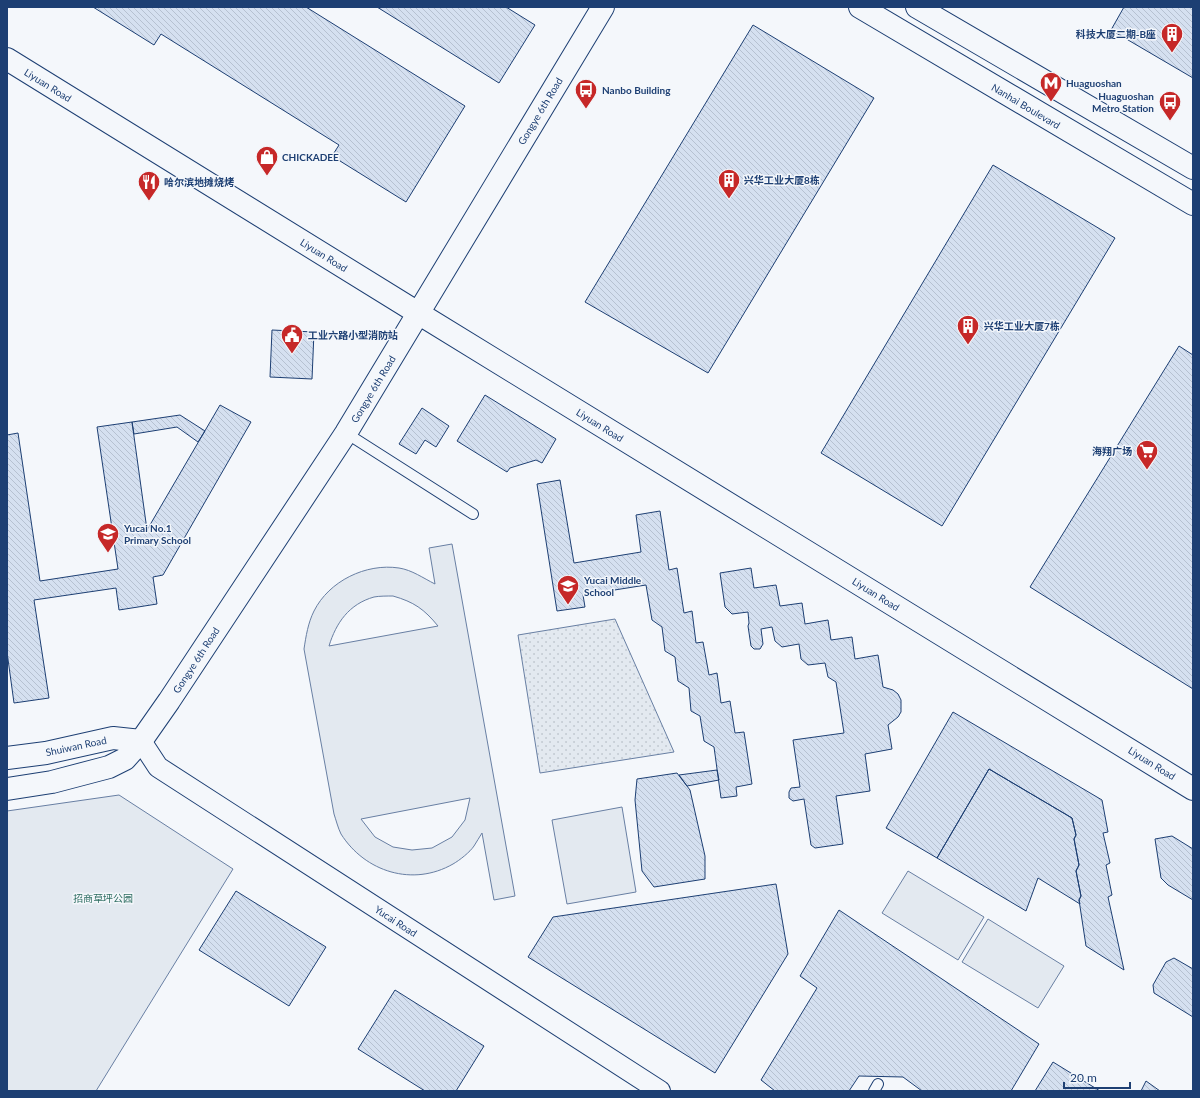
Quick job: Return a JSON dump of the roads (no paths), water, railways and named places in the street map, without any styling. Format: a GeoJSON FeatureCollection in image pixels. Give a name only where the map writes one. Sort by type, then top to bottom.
{"type":"FeatureCollection","features":[{"type":"Feature","properties":{"kind":"street","name":"Gongye 6th Road"},"geometry":{"type":"LineString","coordinates":[[142,741],[346,433],[603,7]]}},
{"type":"Feature","properties":{"kind":"street","name":"Nanhai Boulevard"},"geometry":{"type":"LineString","coordinates":[[860,7],[1193,204]]}},
{"type":"Feature","properties":{"kind":"street"},"geometry":{"type":"LineString","coordinates":[[917,7],[1193,168]]}},
{"type":"Feature","properties":{"kind":"street","name":"Liyuan Road"},"geometry":{"type":"LineString","coordinates":[[7,59],[418,314],[1193,789]]}},
{"type":"Feature","properties":{"kind":"street","name":"Shuiwan Road"},"geometry":{"type":"LineString","coordinates":[[7,758],[46,753],[113,738],[142,741]]}},
{"type":"Feature","properties":{"kind":"street"},"geometry":{"type":"LineString","coordinates":[[7,789],[52,782],[110,767],[125,759],[142,741]]}},
{"type":"Feature","properties":{"kind":"street","name":"Yucai Road"},"geometry":{"type":"LineString","coordinates":[[142,741],[158,767],[660,1091]]}},
{"type":"Feature","properties":{"kind":"lane"},"geometry":{"type":"LineString","coordinates":[[346,433],[473,514]]}},
{"type":"Feature","properties":{"kind":"place","name":"科技大厦二期-B座"},"geometry":{"type":"Point","coordinates":[1172,54]}},
{"type":"Feature","properties":{"kind":"place","name":"Huaguoshan"},"geometry":{"type":"Point","coordinates":[1051,102]}},
{"type":"Feature","properties":{"kind":"place","name":"Nanbo Building"},"geometry":{"type":"Point","coordinates":[586,110]}},
{"type":"Feature","properties":{"kind":"place","name":"Huaguoshan Metro Station"},"geometry":{"type":"Point","coordinates":[1170,122]}},
{"type":"Feature","properties":{"kind":"place","name":"CHICKADEE"},"geometry":{"type":"Point","coordinates":[267,176]}},
{"type":"Feature","properties":{"kind":"place","name":"兴华工业大厦8栋"},"geometry":{"type":"Point","coordinates":[729,200]}},
{"type":"Feature","properties":{"kind":"place","name":"哈尔滨地摊烧烤"},"geometry":{"type":"Point","coordinates":[149,202]}},
{"type":"Feature","properties":{"kind":"place","name":"兴华工业大厦7栋"},"geometry":{"type":"Point","coordinates":[968,346]}},
{"type":"Feature","properties":{"kind":"place","name":"工业六路小型消防站"},"geometry":{"type":"Point","coordinates":[292,354]}},
{"type":"Feature","properties":{"kind":"place","name":"海翔广场"},"geometry":{"type":"Point","coordinates":[1147,470]}},
{"type":"Feature","properties":{"kind":"place","name":"Yucai No.1 Primary School"},"geometry":{"type":"Point","coordinates":[108,554]}},
{"type":"Feature","properties":{"kind":"place","name":"Yucai Middle School"},"geometry":{"type":"Point","coordinates":[568,606]}},
{"type":"Feature","properties":{"kind":"park label","name":"招商草坪公园"},"geometry":{"type":"Point","coordinates":[103,898]}}]}
